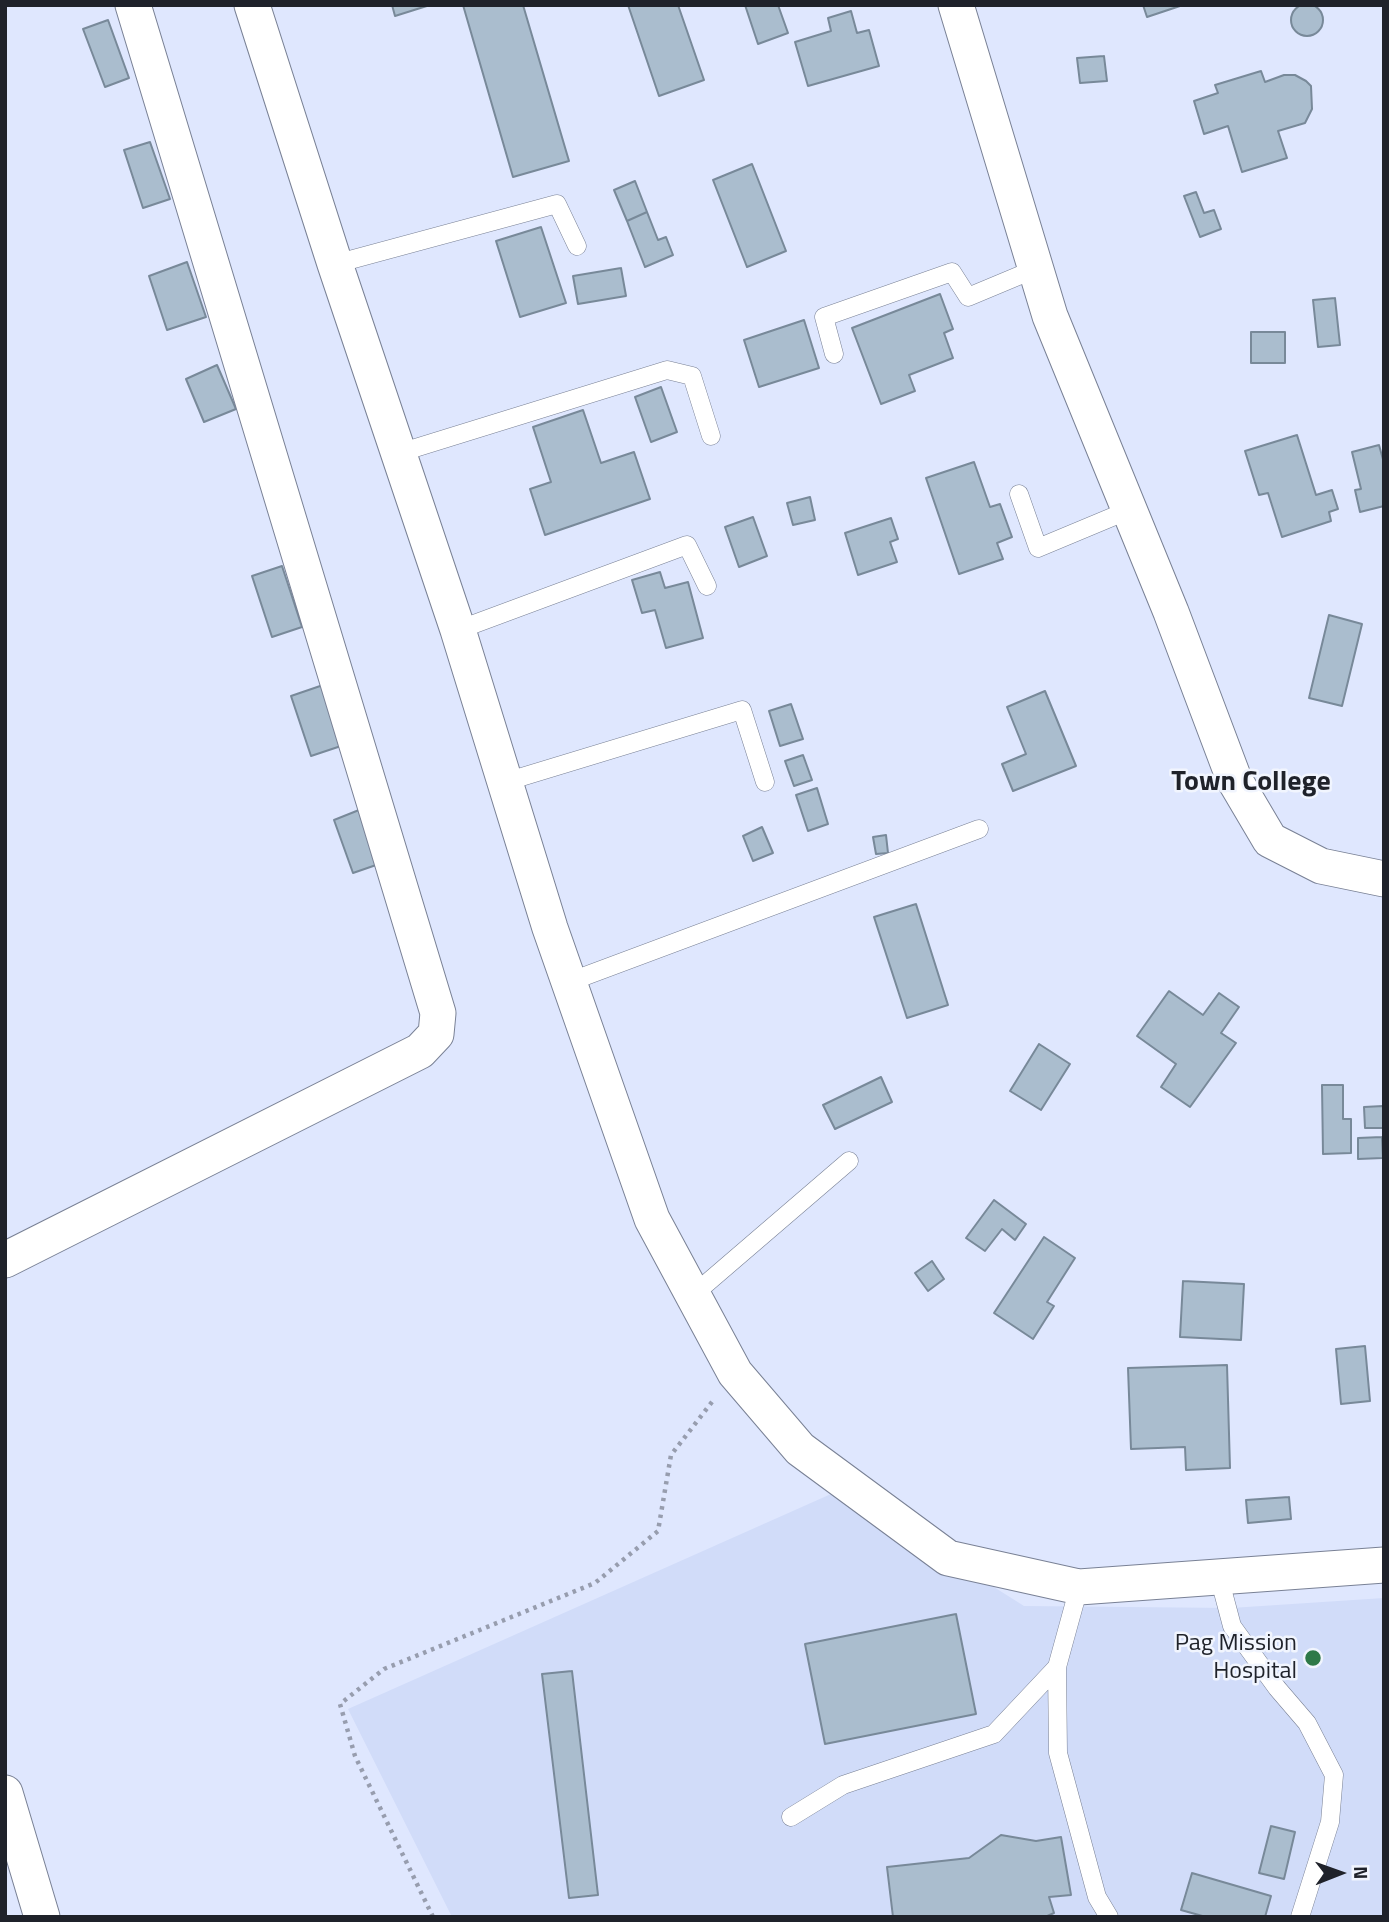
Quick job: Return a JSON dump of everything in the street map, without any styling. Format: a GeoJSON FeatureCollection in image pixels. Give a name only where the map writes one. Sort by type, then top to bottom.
{"type":"FeatureCollection","features":[{"type":"Feature","properties":{"kind":"street"},"geometry":{"type":"LineString","coordinates":[[5,1260],[420,1051],[436,1034],[438,1013],[133,5]]}},
{"type":"Feature","properties":{"kind":"street"},"geometry":{"type":"LineString","coordinates":[[252,5],[335,264],[458,630],[569,982],[652,1219],[735,1373],[800,1449],[948,1558],[1079,1587],[1384,1565]]}},
{"type":"Feature","properties":{"kind":"street"},"geometry":{"type":"LineString","coordinates":[[956,5],[1050,316],[1171,612],[1234,779],[1270,840],[1321,866],[1384,879]]}},
{"type":"Feature","properties":{"kind":"street"},"geometry":{"type":"LineString","coordinates":[[5,1793],[42,1917]]}},
{"type":"Feature","properties":{"kind":"lane"},"geometry":{"type":"LineString","coordinates":[[335,264],[557,204],[577,246]]}},
{"type":"Feature","properties":{"kind":"lane"},"geometry":{"type":"LineString","coordinates":[[834,354],[824,317],[952,272],[968,297],[1035,269]]}},
{"type":"Feature","properties":{"kind":"lane"},"geometry":{"type":"LineString","coordinates":[[399,453],[667,370],[692,376],[711,436]]}},
{"type":"Feature","properties":{"kind":"lane"},"geometry":{"type":"LineString","coordinates":[[1019,494],[1038,548],[1129,510]]}},
{"type":"Feature","properties":{"kind":"lane"},"geometry":{"type":"LineString","coordinates":[[458,630],[687,545],[707,586]]}},
{"type":"Feature","properties":{"kind":"lane"},"geometry":{"type":"LineString","coordinates":[[505,782],[742,710],[765,782]]}},
{"type":"Feature","properties":{"kind":"lane"},"geometry":{"type":"LineString","coordinates":[[569,982],[979,829]]}},
{"type":"Feature","properties":{"kind":"lane"},"geometry":{"type":"LineString","coordinates":[[693,1295],[849,1161]]}},
{"type":"Feature","properties":{"kind":"lane"},"geometry":{"type":"LineString","coordinates":[[1219,1577],[1232,1626],[1277,1688],[1307,1723],[1334,1775],[1330,1822],[1300,1917]]}},
{"type":"Feature","properties":{"kind":"lane"},"geometry":{"type":"LineString","coordinates":[[1079,1587],[1057,1667],[1058,1753],[1097,1897],[1109,1917]]}},
{"type":"Feature","properties":{"kind":"lane"},"geometry":{"type":"LineString","coordinates":[[791,1817],[843,1786],[994,1734],[1057,1667]]}},
{"type":"Feature","properties":{"kind":"path"},"geometry":{"type":"LineString","coordinates":[[433,1917],[355,1756],[340,1704],[384,1670],[595,1583],[658,1531],[671,1455],[735,1373]]}},
{"type":"Feature","properties":{"kind":"shaded area"},"geometry":{"type":"Polygon","coordinates":[[[840,1490],[1024,1606],[1231,1608],[1384,1598],[1384,1917],[452,1917],[348,1709],[840,1490]]]}},
{"type":"Feature","properties":{"kind":"building"},"geometry":{"type":"Polygon","coordinates":[[[1307,4],[1318,9],[1323,20],[1318,31],[1307,36],[1296,31],[1291,20],[1296,9],[1307,4]]]}},
{"type":"Feature","properties":{"kind":"building"},"geometry":{"type":"Polygon","coordinates":[[[392,5],[430,5],[395,16],[392,5]]]}},
{"type":"Feature","properties":{"kind":"building"},"geometry":{"type":"Polygon","coordinates":[[[463,5],[523,5],[569,161],[513,177],[463,5]]]}},
{"type":"Feature","properties":{"kind":"building"},"geometry":{"type":"Polygon","coordinates":[[[628,5],[678,5],[704,80],[659,96],[628,5]]]}},
{"type":"Feature","properties":{"kind":"building"},"geometry":{"type":"Polygon","coordinates":[[[745,5],[778,5],[788,33],[758,44],[745,5]]]}},
{"type":"Feature","properties":{"kind":"building"},"geometry":{"type":"Polygon","coordinates":[[[1143,5],[1183,5],[1147,17],[1143,5]]]}},
{"type":"Feature","properties":{"kind":"building"},"geometry":{"type":"Polygon","coordinates":[[[851,11],[857,33],[869,30],[879,66],[808,86],[795,42],[831,31],[828,18],[851,11]]]}},
{"type":"Feature","properties":{"kind":"building"},"geometry":{"type":"Polygon","coordinates":[[[108,20],[129,78],[105,87],[83,29],[108,20]]]}},
{"type":"Feature","properties":{"kind":"building"},"geometry":{"type":"Polygon","coordinates":[[[1104,56],[1107,81],[1080,83],[1077,58],[1104,56]]]}},
{"type":"Feature","properties":{"kind":"building"},"geometry":{"type":"Polygon","coordinates":[[[1261,71],[1265,82],[1284,75],[1295,75],[1306,81],[1311,86],[1312,109],[1305,123],[1278,131],[1287,158],[1242,172],[1228,126],[1204,134],[1194,101],[1218,93],[1215,85],[1261,71]]]}},
{"type":"Feature","properties":{"kind":"building"},"geometry":{"type":"Polygon","coordinates":[[[150,142],[170,199],[143,208],[124,150],[150,142]]]}},
{"type":"Feature","properties":{"kind":"building"},"geometry":{"type":"Polygon","coordinates":[[[752,164],[786,251],[747,267],[713,180],[752,164]]]}},
{"type":"Feature","properties":{"kind":"building"},"geometry":{"type":"Polygon","coordinates":[[[635,181],[647,212],[627,221],[614,190],[635,181]]]}},
{"type":"Feature","properties":{"kind":"building"},"geometry":{"type":"Polygon","coordinates":[[[1196,192],[1204,213],[1214,210],[1221,229],[1200,237],[1184,196],[1196,192]]]}},
{"type":"Feature","properties":{"kind":"building"},"geometry":{"type":"Polygon","coordinates":[[[647,212],[658,240],[666,237],[673,255],[645,267],[627,221],[647,212]]]}},
{"type":"Feature","properties":{"kind":"building"},"geometry":{"type":"Polygon","coordinates":[[[541,227],[566,303],[520,317],[496,241],[541,227]]]}},
{"type":"Feature","properties":{"kind":"building"},"geometry":{"type":"Polygon","coordinates":[[[187,262],[206,317],[167,330],[149,276],[187,262]]]}},
{"type":"Feature","properties":{"kind":"building"},"geometry":{"type":"Polygon","coordinates":[[[621,268],[626,296],[578,304],[573,276],[621,268]]]}},
{"type":"Feature","properties":{"kind":"building"},"geometry":{"type":"Polygon","coordinates":[[[940,294],[953,329],[944,333],[953,358],[909,375],[915,391],[881,404],[852,328],[940,294]]]}},
{"type":"Feature","properties":{"kind":"building"},"geometry":{"type":"Polygon","coordinates":[[[1335,298],[1340,345],[1318,347],[1313,300],[1335,298]]]}},
{"type":"Feature","properties":{"kind":"building"},"geometry":{"type":"Polygon","coordinates":[[[804,320],[819,368],[759,387],[744,340],[804,320]]]}},
{"type":"Feature","properties":{"kind":"building"},"geometry":{"type":"Polygon","coordinates":[[[1251,332],[1285,332],[1285,363],[1251,363],[1251,332]]]}},
{"type":"Feature","properties":{"kind":"building"},"geometry":{"type":"Polygon","coordinates":[[[217,365],[236,409],[204,422],[186,379],[217,365]]]}},
{"type":"Feature","properties":{"kind":"building"},"geometry":{"type":"Polygon","coordinates":[[[661,387],[677,432],[651,442],[635,397],[661,387]]]}},
{"type":"Feature","properties":{"kind":"building"},"geometry":{"type":"Polygon","coordinates":[[[583,410],[601,463],[634,452],[650,499],[545,535],[530,489],[551,482],[533,427],[583,410]]]}},
{"type":"Feature","properties":{"kind":"building"},"geometry":{"type":"Polygon","coordinates":[[[1297,435],[1316,495],[1332,490],[1338,509],[1329,512],[1331,521],[1282,537],[1268,493],[1259,495],[1245,451],[1297,435]]]}},
{"type":"Feature","properties":{"kind":"building"},"geometry":{"type":"Polygon","coordinates":[[[1379,445],[1384,463],[1384,506],[1360,512],[1355,490],[1361,489],[1352,452],[1379,445]]]}},
{"type":"Feature","properties":{"kind":"building"},"geometry":{"type":"Polygon","coordinates":[[[974,462],[990,507],[1000,504],[1012,537],[997,543],[1003,559],[959,574],[926,478],[974,462]]]}},
{"type":"Feature","properties":{"kind":"building"},"geometry":{"type":"Polygon","coordinates":[[[810,497],[815,520],[793,525],[787,503],[810,497]]]}},
{"type":"Feature","properties":{"kind":"building"},"geometry":{"type":"Polygon","coordinates":[[[753,517],[767,556],[739,567],[725,527],[753,517]]]}},
{"type":"Feature","properties":{"kind":"building"},"geometry":{"type":"Polygon","coordinates":[[[891,518],[898,539],[890,542],[897,562],[858,575],[845,533],[891,518]]]}},
{"type":"Feature","properties":{"kind":"building"},"geometry":{"type":"Polygon","coordinates":[[[282,566],[302,627],[272,637],[252,576],[282,566]]]}},
{"type":"Feature","properties":{"kind":"building"},"geometry":{"type":"Polygon","coordinates":[[[660,572],[665,588],[688,582],[703,638],[666,648],[655,610],[642,613],[632,580],[660,572]]]}},
{"type":"Feature","properties":{"kind":"building"},"geometry":{"type":"Polygon","coordinates":[[[1329,615],[1362,624],[1342,706],[1309,698],[1329,615]]]}},
{"type":"Feature","properties":{"kind":"building"},"geometry":{"type":"Polygon","coordinates":[[[326,684],[347,744],[311,756],[291,696],[326,684]]]}},
{"type":"Feature","properties":{"kind":"building"},"geometry":{"type":"Polygon","coordinates":[[[1045,691],[1076,766],[1013,791],[1002,764],[1026,754],[1007,707],[1045,691]]]}},
{"type":"Feature","properties":{"kind":"building"},"geometry":{"type":"Polygon","coordinates":[[[791,704],[803,739],[780,746],[769,711],[791,704]]]}},
{"type":"Feature","properties":{"kind":"building"},"geometry":{"type":"Polygon","coordinates":[[[803,755],[812,780],[794,786],[785,761],[803,755]]]}},
{"type":"Feature","properties":{"kind":"building"},"geometry":{"type":"Polygon","coordinates":[[[817,788],[828,824],[808,831],[796,795],[817,788]]]}},
{"type":"Feature","properties":{"kind":"building"},"geometry":{"type":"Polygon","coordinates":[[[359,810],[379,864],[353,873],[334,820],[359,810]]]}},
{"type":"Feature","properties":{"kind":"building"},"geometry":{"type":"Polygon","coordinates":[[[762,827],[773,853],[753,861],[743,836],[762,827]]]}},
{"type":"Feature","properties":{"kind":"building"},"geometry":{"type":"Polygon","coordinates":[[[886,835],[888,853],[876,854],[873,837],[886,835]]]}},
{"type":"Feature","properties":{"kind":"building"},"geometry":{"type":"Polygon","coordinates":[[[916,904],[948,1005],[907,1018],[874,917],[916,904]]]}},
{"type":"Feature","properties":{"kind":"building"},"geometry":{"type":"Polygon","coordinates":[[[1169,991],[1203,1015],[1219,993],[1239,1007],[1221,1033],[1236,1043],[1190,1107],[1161,1087],[1176,1064],[1137,1036],[1169,991]]]}},
{"type":"Feature","properties":{"kind":"building"},"geometry":{"type":"Polygon","coordinates":[[[1039,1044],[1070,1064],[1041,1110],[1010,1091],[1039,1044]]]}},
{"type":"Feature","properties":{"kind":"building"},"geometry":{"type":"Polygon","coordinates":[[[881,1077],[892,1102],[835,1129],[823,1105],[881,1077]]]}},
{"type":"Feature","properties":{"kind":"building"},"geometry":{"type":"Polygon","coordinates":[[[1322,1085],[1343,1085],[1343,1119],[1351,1119],[1351,1153],[1323,1154],[1322,1085]]]}},
{"type":"Feature","properties":{"kind":"building"},"geometry":{"type":"Polygon","coordinates":[[[1383,1106],[1384,1128],[1365,1128],[1364,1107],[1383,1106]]]}},
{"type":"Feature","properties":{"kind":"building"},"geometry":{"type":"Polygon","coordinates":[[[1382,1137],[1383,1158],[1358,1159],[1358,1138],[1382,1137]]]}},
{"type":"Feature","properties":{"kind":"building"},"geometry":{"type":"Polygon","coordinates":[[[994,1200],[1026,1224],[1015,1240],[1002,1229],[985,1251],[966,1238],[994,1200]]]}},
{"type":"Feature","properties":{"kind":"building"},"geometry":{"type":"Polygon","coordinates":[[[1044,1237],[1075,1258],[1047,1302],[1054,1306],[1033,1339],[994,1313],[1044,1237]]]}},
{"type":"Feature","properties":{"kind":"building"},"geometry":{"type":"Polygon","coordinates":[[[932,1261],[944,1279],[928,1291],[915,1273],[932,1261]]]}},
{"type":"Feature","properties":{"kind":"building"},"geometry":{"type":"Polygon","coordinates":[[[1183,1281],[1244,1284],[1241,1340],[1180,1337],[1183,1281]]]}},
{"type":"Feature","properties":{"kind":"building"},"geometry":{"type":"Polygon","coordinates":[[[1365,1346],[1370,1401],[1341,1404],[1336,1349],[1365,1346]]]}},
{"type":"Feature","properties":{"kind":"building"},"geometry":{"type":"Polygon","coordinates":[[[1227,1365],[1230,1468],[1186,1470],[1185,1447],[1131,1449],[1128,1368],[1227,1365]]]}},
{"type":"Feature","properties":{"kind":"building"},"geometry":{"type":"Polygon","coordinates":[[[1289,1497],[1291,1519],[1248,1523],[1246,1500],[1289,1497]]]}},
{"type":"Feature","properties":{"kind":"building"},"geometry":{"type":"Polygon","coordinates":[[[956,1614],[976,1714],[825,1744],[805,1644],[956,1614]]]}},
{"type":"Feature","properties":{"kind":"building"},"geometry":{"type":"Polygon","coordinates":[[[572,1671],[598,1895],[569,1898],[542,1674],[572,1671]]]}},
{"type":"Feature","properties":{"kind":"building"},"geometry":{"type":"Polygon","coordinates":[[[1271,1826],[1295,1832],[1284,1879],[1259,1873],[1271,1826]]]}},
{"type":"Feature","properties":{"kind":"building"},"geometry":{"type":"Polygon","coordinates":[[[1001,1835],[1036,1841],[1061,1837],[1071,1895],[1049,1897],[1054,1913],[1045,1917],[893,1917],[887,1867],[969,1858],[1001,1835]]]}},
{"type":"Feature","properties":{"kind":"building"},"geometry":{"type":"Polygon","coordinates":[[[1192,1873],[1271,1896],[1265,1917],[1206,1917],[1181,1910],[1192,1873]]]}},
{"type":"Feature","properties":{"kind":"place","name":"Pag Mission Hospital"},"geometry":{"type":"Point","coordinates":[1313,1658]}},
{"type":"Feature","properties":{"kind":"district","name":"Town College"},"geometry":{"type":"Point","coordinates":[1251,783]}}]}
